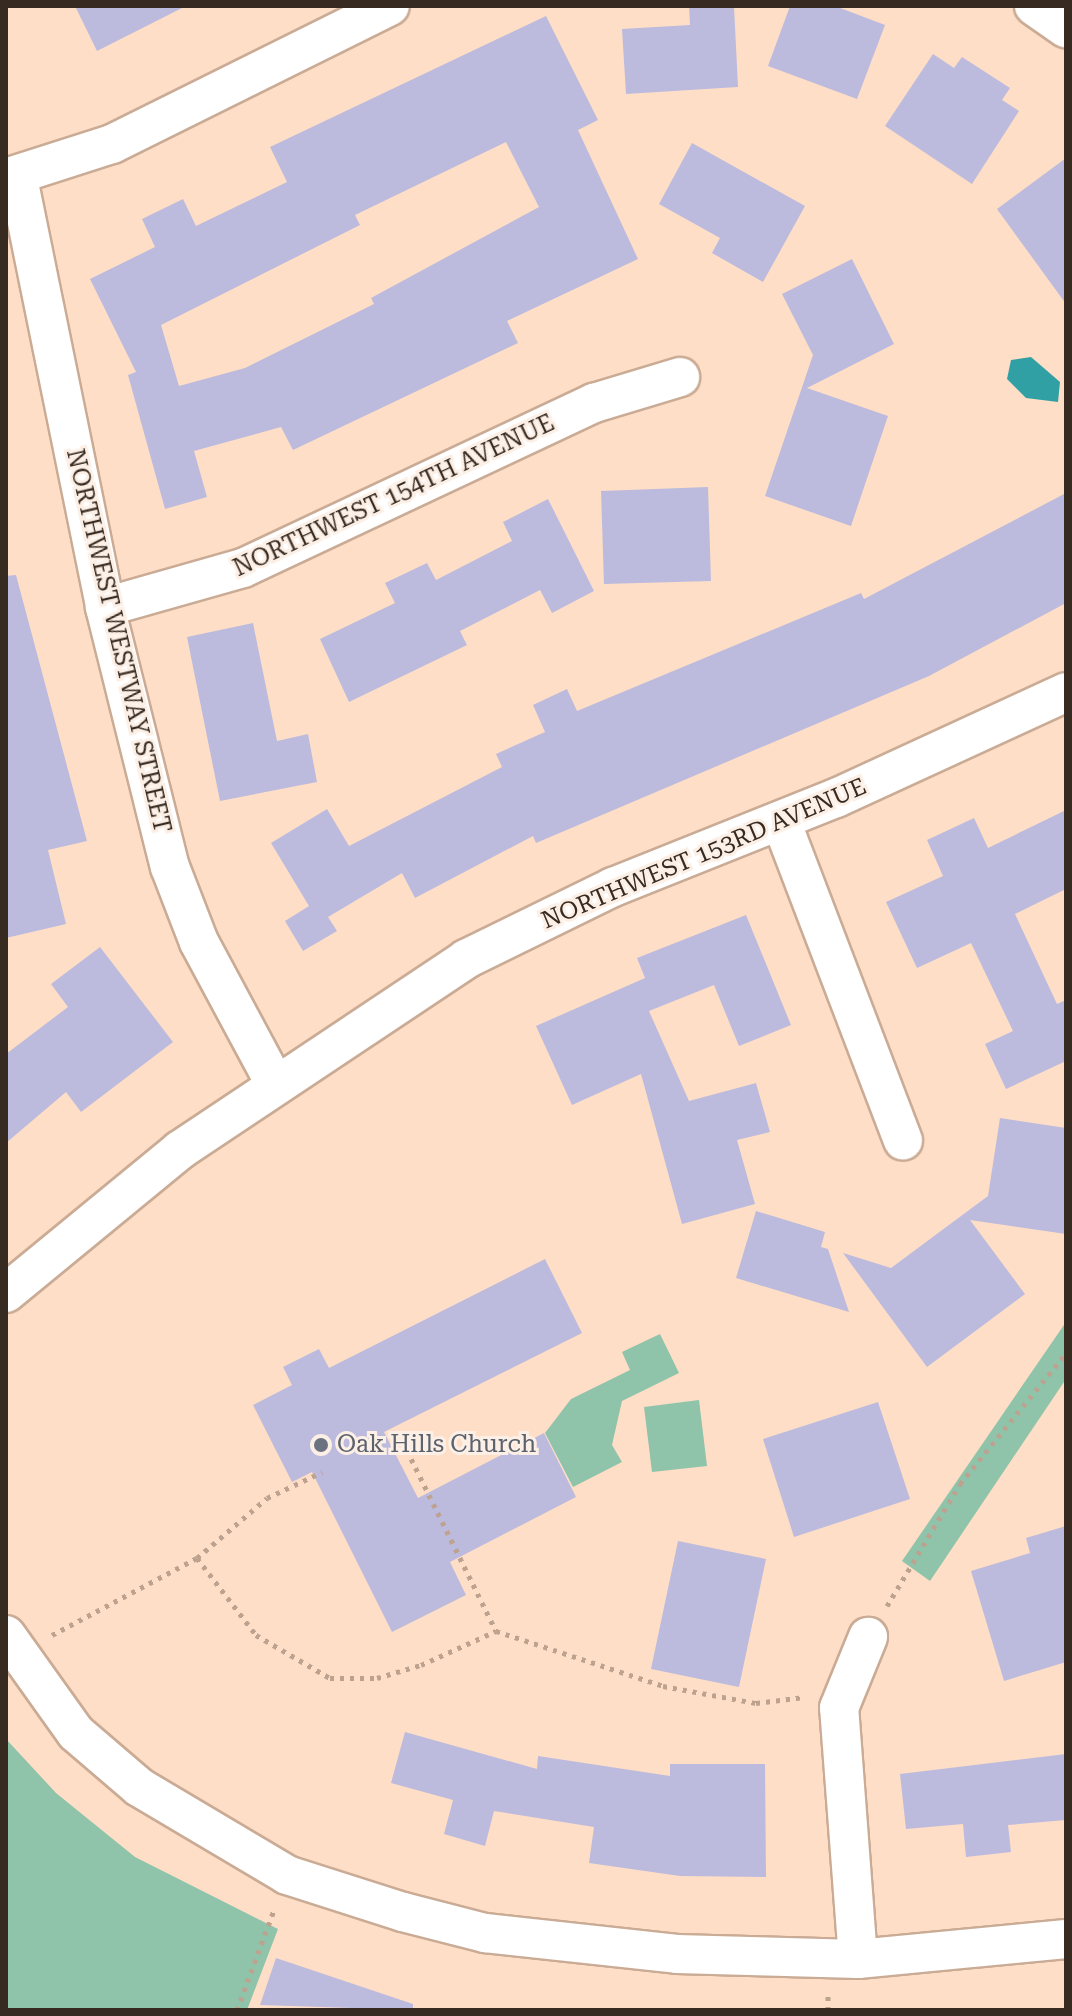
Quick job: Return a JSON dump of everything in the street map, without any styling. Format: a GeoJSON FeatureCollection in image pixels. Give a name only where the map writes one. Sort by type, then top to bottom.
{"type":"FeatureCollection","features":[{"type":"Feature","properties":{"kind":"street"},"geometry":{"type":"LineString","coordinates":[[12,178],[112,144],[390,6]]}},
{"type":"Feature","properties":{"kind":"street"},"geometry":{"type":"LineString","coordinates":[[1034,6],[1066,28]]}},
{"type":"Feature","properties":{"kind":"street","name":"NORTHWEST WESTWAY STREET"},"geometry":{"type":"LineString","coordinates":[[12,178],[105,607],[170,867],[199,942],[275,1084]]}},
{"type":"Feature","properties":{"kind":"street","name":"NORTHWEST 154TH AVENUE"},"geometry":{"type":"LineString","coordinates":[[105,607],[243,568],[594,403],[680,377]]}},
{"type":"Feature","properties":{"kind":"street","name":"NORTHWEST 153RD AVENUE"},"geometry":{"type":"LineString","coordinates":[[6,1293],[275,1084],[466,959],[613,887],[781,821],[1066,692]]}},
{"type":"Feature","properties":{"kind":"street"},"geometry":{"type":"LineString","coordinates":[[781,821],[903,1141]]}},
{"type":"Feature","properties":{"kind":"street"},"geometry":{"type":"LineString","coordinates":[[858,1959],[839,1708],[868,1637]]}},
{"type":"Feature","properties":{"kind":"street"},"geometry":{"type":"LineString","coordinates":[[11,1645],[76,1733],[139,1787],[287,1875],[485,1933],[677,1954],[858,1959],[1066,1939]]}},
{"type":"Feature","properties":{"kind":"path"},"geometry":{"type":"LineString","coordinates":[[868,1637],[960,1484],[1066,1353]]}},
{"type":"Feature","properties":{"kind":"path"},"geometry":{"type":"LineString","coordinates":[[398,1432],[496,1631]]}},
{"type":"Feature","properties":{"kind":"path"},"geometry":{"type":"LineString","coordinates":[[11,1645],[197,1558],[267,1498],[322,1472]]}},
{"type":"Feature","properties":{"kind":"path"},"geometry":{"type":"LineString","coordinates":[[197,1558],[256,1635],[330,1678],[377,1678],[421,1665],[496,1631],[663,1686],[756,1703],[846,1692]]}},
{"type":"Feature","properties":{"kind":"path"},"geometry":{"type":"LineString","coordinates":[[237,2010],[287,1875]]}},
{"type":"Feature","properties":{"kind":"green space"},"geometry":{"type":"Polygon","coordinates":[[[1066,1322],[1066,1379],[930,1581],[902,1561],[1066,1322]]]}},
{"type":"Feature","properties":{"kind":"green space"},"geometry":{"type":"Polygon","coordinates":[[[660,1334],[679,1373],[622,1401],[612,1445],[622,1462],[573,1487],[545,1433],[571,1399],[630,1370],[622,1352],[660,1334]]]}},
{"type":"Feature","properties":{"kind":"green space"},"geometry":{"type":"Polygon","coordinates":[[[699,1400],[707,1466],[652,1472],[644,1407],[699,1400]]]}},
{"type":"Feature","properties":{"kind":"green space"},"geometry":{"type":"Polygon","coordinates":[[[6,1739],[56,1793],[135,1857],[278,1929],[247,2010],[6,2010],[6,1739]]]}},
{"type":"Feature","properties":{"kind":"water"},"geometry":{"type":"Polygon","coordinates":[[[1031,357],[1060,382],[1058,402],[1026,398],[1007,379],[1011,360],[1031,357]]]}},
{"type":"Feature","properties":{"kind":"building"},"geometry":{"type":"Polygon","coordinates":[[[75,6],[186,6],[97,51],[75,6]]]}},
{"type":"Feature","properties":{"kind":"building"},"geometry":{"type":"Polygon","coordinates":[[[689,6],[734,6],[738,87],[626,94],[622,29],[690,25],[689,6]]]}},
{"type":"Feature","properties":{"kind":"building"},"geometry":{"type":"Polygon","coordinates":[[[790,6],[835,6],[885,25],[857,99],[768,66],[790,6]]]}},
{"type":"Feature","properties":{"kind":"building"},"geometry":{"type":"Polygon","coordinates":[[[546,16],[598,120],[578,130],[638,259],[507,321],[518,343],[293,450],[281,427],[194,451],[207,497],[165,509],[128,375],[136,372],[90,279],[155,247],[142,219],[183,199],[196,226],[287,182],[270,147],[546,16]],[[506,142],[355,215],[360,225],[161,325],[179,386],[245,368],[374,304],[371,298],[539,207],[506,142]]]}},
{"type":"Feature","properties":{"kind":"building"},"geometry":{"type":"Polygon","coordinates":[[[933,54],[954,68],[962,57],[1010,88],[1002,100],[1019,111],[972,184],[885,126],[933,54]]]}},
{"type":"Feature","properties":{"kind":"building"},"geometry":{"type":"Polygon","coordinates":[[[692,143],[805,206],[763,282],[712,253],[720,238],[659,204],[692,143]]]}},
{"type":"Feature","properties":{"kind":"building"},"geometry":{"type":"Polygon","coordinates":[[[1066,158],[1066,304],[997,209],[1066,158]]]}},
{"type":"Feature","properties":{"kind":"building"},"geometry":{"type":"Polygon","coordinates":[[[852,259],[894,344],[807,388],[888,416],[851,526],[765,496],[813,355],[782,294],[852,259]]]}},
{"type":"Feature","properties":{"kind":"building"},"geometry":{"type":"Polygon","coordinates":[[[708,487],[711,581],[604,584],[601,491],[708,487]]]}},
{"type":"Feature","properties":{"kind":"building"},"geometry":{"type":"Polygon","coordinates":[[[1066,493],[1066,603],[929,676],[536,843],[533,836],[415,898],[402,873],[328,917],[337,931],[303,951],[285,921],[309,906],[271,843],[327,809],[349,846],[502,767],[496,754],[545,732],[533,705],[567,689],[577,711],[861,593],[864,599],[1066,493]]]}},
{"type":"Feature","properties":{"kind":"building"},"geometry":{"type":"Polygon","coordinates":[[[548,499],[594,591],[552,613],[540,590],[460,631],[467,645],[349,702],[320,639],[395,603],[385,583],[427,563],[436,580],[512,541],[503,522],[548,499]]]}},
{"type":"Feature","properties":{"kind":"building"},"geometry":{"type":"Polygon","coordinates":[[[16,575],[87,841],[48,850],[66,924],[6,938],[6,576],[16,575]]]}},
{"type":"Feature","properties":{"kind":"building"},"geometry":{"type":"Polygon","coordinates":[[[253,623],[277,741],[308,734],[317,782],[220,801],[187,637],[253,623]]]}},
{"type":"Feature","properties":{"kind":"building"},"geometry":{"type":"Polygon","coordinates":[[[1066,810],[1066,889],[1015,914],[1057,1004],[1066,1000],[1066,1061],[1006,1089],[985,1044],[1013,1031],[971,943],[917,968],[886,902],[943,876],[927,840],[974,818],[988,848],[1066,810]]]}},
{"type":"Feature","properties":{"kind":"building"},"geometry":{"type":"Polygon","coordinates":[[[746,915],[791,1025],[739,1046],[714,985],[649,1011],[689,1101],[756,1083],[770,1132],[737,1140],[755,1204],[682,1224],[641,1074],[572,1105],[536,1026],[645,978],[637,958],[746,915]]]}},
{"type":"Feature","properties":{"kind":"building"},"geometry":{"type":"Polygon","coordinates":[[[100,947],[173,1042],[81,1112],[66,1092],[6,1143],[6,1054],[68,1007],[51,984],[100,947]]]}},
{"type":"Feature","properties":{"kind":"building"},"geometry":{"type":"Polygon","coordinates":[[[1000,1118],[1066,1128],[1066,1234],[970,1220],[1025,1294],[927,1367],[843,1253],[891,1268],[988,1196],[1000,1118]]]}},
{"type":"Feature","properties":{"kind":"building"},"geometry":{"type":"Polygon","coordinates":[[[756,1211],[825,1232],[821,1247],[828,1249],[849,1312],[736,1278],[756,1211]]]}},
{"type":"Feature","properties":{"kind":"building","name":"Oak Hills Church"},"geometry":{"type":"Polygon","coordinates":[[[545,1259],[582,1333],[384,1432],[418,1498],[544,1433],[576,1497],[450,1562],[466,1595],[392,1632],[312,1472],[292,1482],[253,1405],[292,1385],[283,1367],[319,1349],[329,1368],[545,1259]]]}},
{"type":"Feature","properties":{"kind":"building"},"geometry":{"type":"Polygon","coordinates":[[[878,1402],[910,1499],[794,1537],[763,1439],[878,1402]]]}},
{"type":"Feature","properties":{"kind":"building"},"geometry":{"type":"Polygon","coordinates":[[[1066,1526],[1066,1662],[1004,1681],[971,1571],[1030,1553],[1026,1538],[1066,1526]]]}},
{"type":"Feature","properties":{"kind":"building"},"geometry":{"type":"Polygon","coordinates":[[[678,1541],[766,1559],[739,1687],[651,1669],[678,1541]]]}},
{"type":"Feature","properties":{"kind":"building"},"geometry":{"type":"Polygon","coordinates":[[[405,1732],[537,1769],[538,1756],[670,1776],[670,1764],[765,1764],[766,1877],[680,1876],[589,1863],[594,1827],[494,1811],[485,1846],[444,1834],[453,1800],[391,1783],[405,1732]]]}},
{"type":"Feature","properties":{"kind":"building"},"geometry":{"type":"Polygon","coordinates":[[[1066,1754],[1066,1820],[1008,1825],[1011,1852],[966,1857],[963,1824],[906,1829],[900,1774],[1066,1754]]]}},
{"type":"Feature","properties":{"kind":"building"},"geometry":{"type":"Polygon","coordinates":[[[276,1958],[413,2004],[413,2010],[260,2005],[276,1958]]]}},
{"type":"Feature","properties":{"kind":"place","name":"Oak Hills Church"},"geometry":{"type":"Point","coordinates":[321,1445]}}]}
